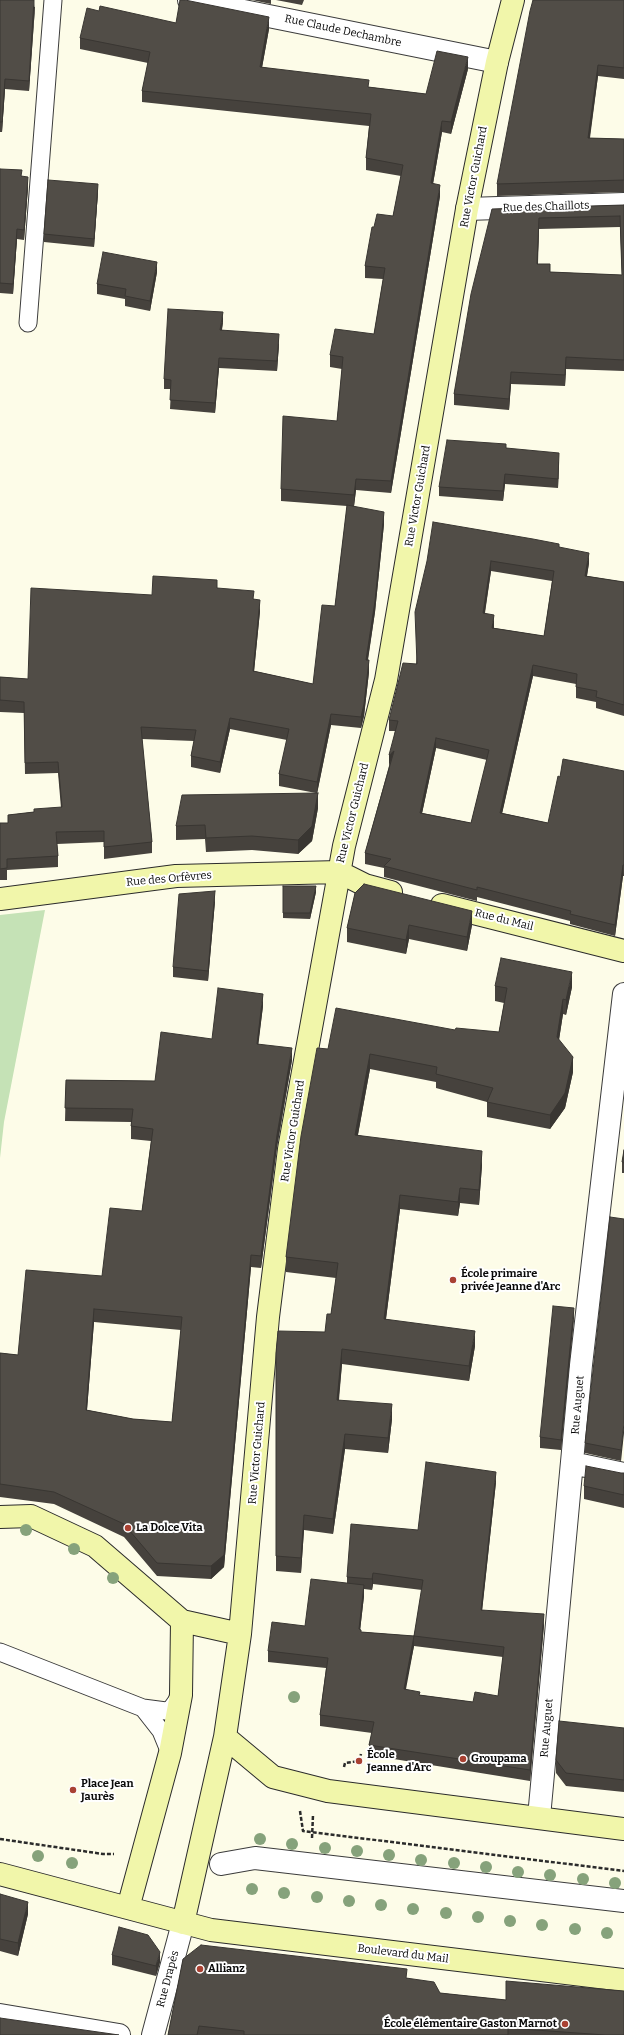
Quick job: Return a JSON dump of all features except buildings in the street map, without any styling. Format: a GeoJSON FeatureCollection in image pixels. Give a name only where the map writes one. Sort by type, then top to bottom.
{"type":"FeatureCollection","features":[{"type":"Feature","properties":{"kind":"main road","name":"Rue Victor Guichard"},"geometry":{"type":"LineString","coordinates":[[183,1923],[225,1737],[240,1634],[268,1317],[289,1149],[344,846],[386,680],[467,209],[497,62],[513,0]]}},
{"type":"Feature","properties":{"kind":"main road","name":"Rue du Mail"},"geometry":{"type":"LineString","coordinates":[[339,872],[365,885],[624,951]]}},
{"type":"Feature","properties":{"kind":"main road","name":"Rue des Orfèvres"},"geometry":{"type":"LineString","coordinates":[[0,899],[176,876],[339,872]]}},
{"type":"Feature","properties":{"kind":"main road"},"geometry":{"type":"LineString","coordinates":[[0,1517],[31,1516],[95,1546],[182,1621],[240,1634]]}},
{"type":"Feature","properties":{"kind":"main road"},"geometry":{"type":"LineString","coordinates":[[128,1908],[170,1753],[182,1695],[182,1621]]}},
{"type":"Feature","properties":{"kind":"main road"},"geometry":{"type":"LineString","coordinates":[[225,1737],[273,1777],[328,1791],[624,1829]]}},
{"type":"Feature","properties":{"kind":"main road"},"geometry":{"type":"LineString","coordinates":[[0,1874],[183,1923]]}},
{"type":"Feature","properties":{"kind":"main road","name":"Boulevard du Mail"},"geometry":{"type":"LineString","coordinates":[[183,1923],[211,1930],[624,1980]]}},
{"type":"Feature","properties":{"kind":"street","name":"Rue Claude Dechambre"},"geometry":{"type":"LineString","coordinates":[[189,0],[497,62]]}},
{"type":"Feature","properties":{"kind":"street","name":"Rue des Chaillots"},"geometry":{"type":"LineString","coordinates":[[467,209],[624,204]]}},
{"type":"Feature","properties":{"kind":"street","name":"Rue Auguet"},"geometry":{"type":"LineString","coordinates":[[539,1817],[581,1365],[624,994]]}},
{"type":"Feature","properties":{"kind":"street"},"geometry":{"type":"LineString","coordinates":[[572,1463],[624,1474]]}},
{"type":"Feature","properties":{"kind":"street"},"geometry":{"type":"LineString","coordinates":[[221,1864],[256,1858],[624,1902]]}},
{"type":"Feature","properties":{"kind":"street","name":"Rue Drapès"},"geometry":{"type":"LineString","coordinates":[[153,2035],[183,1923]]}},
{"type":"Feature","properties":{"kind":"street"},"geometry":{"type":"LineString","coordinates":[[0,2015],[119,2035]]}},
{"type":"Feature","properties":{"kind":"lane"},"geometry":{"type":"LineString","coordinates":[[28,323],[53,0]]}},
{"type":"Feature","properties":{"kind":"lane"},"geometry":{"type":"LineString","coordinates":[[0,1652],[144,1708],[166,1711],[171,1709],[182,1695]]}},
{"type":"Feature","properties":{"kind":"lane"},"geometry":{"type":"LineString","coordinates":[[144,1708],[161,1731],[170,1753]]}},
{"type":"Feature","properties":{"kind":"path"},"geometry":{"type":"LineString","coordinates":[[296,1783],[303,1831],[624,1871]]}},
{"type":"Feature","properties":{"kind":"path"},"geometry":{"type":"LineString","coordinates":[[0,1838],[103,1854],[121,1854]]}},
{"type":"Feature","properties":{"kind":"green space"},"geometry":{"type":"Polygon","coordinates":[[[45,910],[4,1122],[0,1158],[0,915],[45,910]]]}},
{"type":"Feature","properties":{"kind":"place","name":"École primaire privée Jeanne d'Arc"},"geometry":{"type":"Point","coordinates":[453,1280]}},
{"type":"Feature","properties":{"kind":"place","name":"La Dolce Vita"},"geometry":{"type":"Point","coordinates":[128,1528]}},
{"type":"Feature","properties":{"kind":"place","name":"Groupama"},"geometry":{"type":"Point","coordinates":[463,1759]}},
{"type":"Feature","properties":{"kind":"place","name":"École Jeanne d'Arc"},"geometry":{"type":"Point","coordinates":[359,1761]}},
{"type":"Feature","properties":{"kind":"place","name":"Place Jean Jaurès"},"geometry":{"type":"Point","coordinates":[73,1790]}},
{"type":"Feature","properties":{"kind":"place","name":"Allianz"},"geometry":{"type":"Point","coordinates":[200,1969]}},
{"type":"Feature","properties":{"kind":"place","name":"École élémentaire Gaston Marnot"},"geometry":{"type":"Point","coordinates":[565,2024]}}]}
